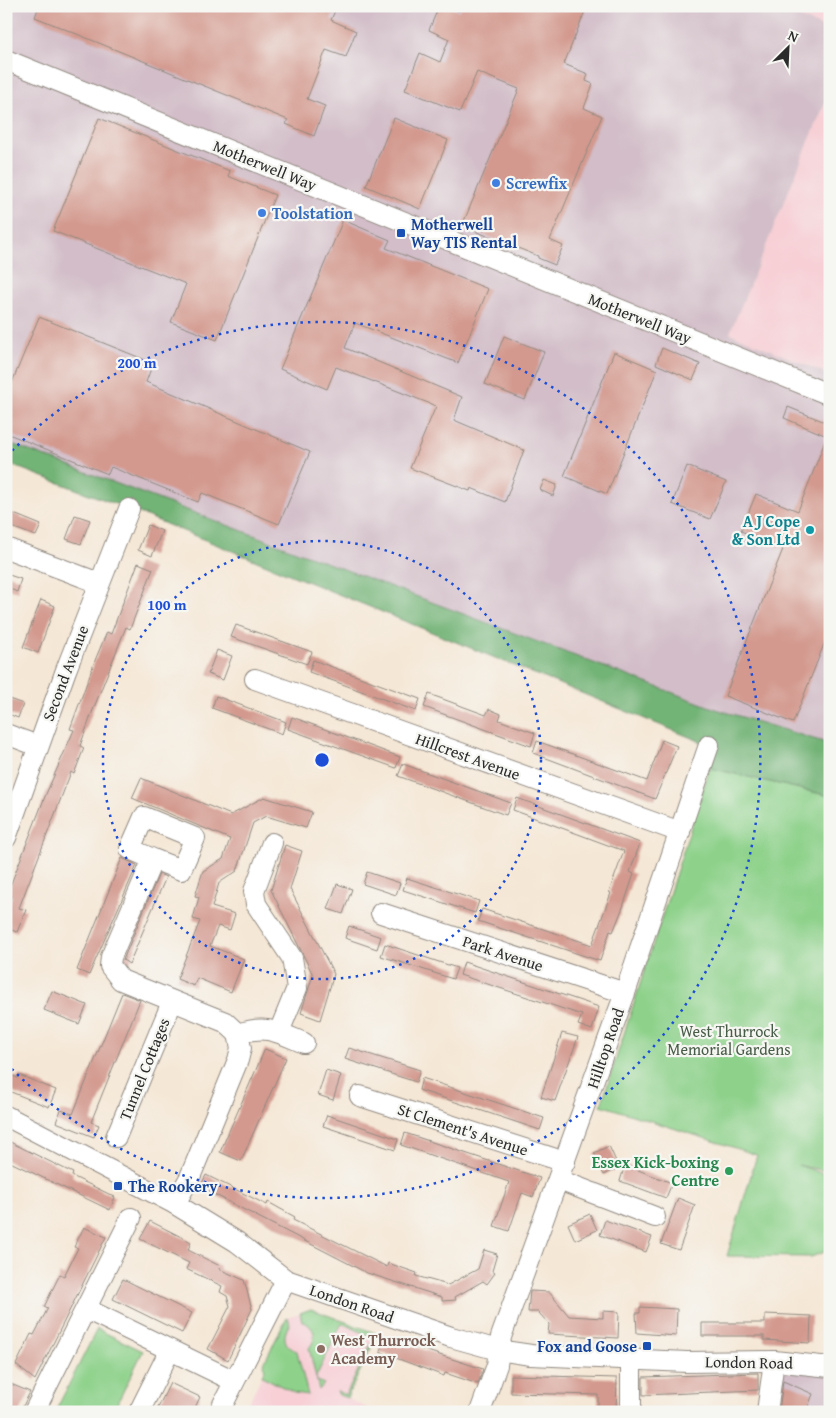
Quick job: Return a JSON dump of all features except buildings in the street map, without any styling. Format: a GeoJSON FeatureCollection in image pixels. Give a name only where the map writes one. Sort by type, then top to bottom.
{"type":"FeatureCollection","features":[{"type":"Feature","properties":{"kind":"street","name":"Motherwell Way"},"geometry":{"type":"LineString","coordinates":[[6,60],[830,395]]}},
{"type":"Feature","properties":{"kind":"street","name":"Second Avenue"},"geometry":{"type":"LineString","coordinates":[[6,838],[38,746],[129,509]]}},
{"type":"Feature","properties":{"kind":"street"},"geometry":{"type":"LineString","coordinates":[[6,548],[99,583]]}},
{"type":"Feature","properties":{"kind":"street","name":"Hillcrest Avenue"},"geometry":{"type":"LineString","coordinates":[[256,678],[680,832]]}},
{"type":"Feature","properties":{"kind":"street"},"geometry":{"type":"LineString","coordinates":[[6,734],[38,746]]}},
{"type":"Feature","properties":{"kind":"street","name":"Hilltop Road"},"geometry":{"type":"LineString","coordinates":[[480,1412],[497,1365],[498,1350],[504,1328],[625,993],[709,745]]}},
{"type":"Feature","properties":{"kind":"street"},"geometry":{"type":"LineString","coordinates":[[272,843],[254,891],[256,904],[292,958],[297,988],[279,1032]]}},
{"type":"Feature","properties":{"kind":"street","name":"Tunnel Cottages"},"geometry":{"type":"LineString","coordinates":[[153,859],[111,957],[110,966],[121,980],[225,1022],[238,1034]]}},
{"type":"Feature","properties":{"kind":"street","name":"Park Avenue"},"geometry":{"type":"LineString","coordinates":[[381,913],[625,993]]}},
{"type":"Feature","properties":{"kind":"street","name":"Tunnel Cottages"},"geometry":{"type":"LineString","coordinates":[[116,1137],[172,1002]]}},
{"type":"Feature","properties":{"kind":"street"},"geometry":{"type":"LineString","coordinates":[[175,1204],[190,1177],[238,1060],[241,1048],[238,1034],[258,1028],[279,1032],[304,1043]]}},
{"type":"Feature","properties":{"kind":"street","name":"St Clement's Avenue"},"geometry":{"type":"LineString","coordinates":[[360,1096],[562,1171],[655,1217]]}},
{"type":"Feature","properties":{"kind":"street","name":"London Road"},"geometry":{"type":"LineString","coordinates":[[6,1116],[175,1204],[237,1242],[286,1280],[451,1337],[498,1350],[531,1355],[687,1362],[774,1361],[830,1367]]}},
{"type":"Feature","properties":{"kind":"street"},"geometry":{"type":"LineString","coordinates":[[34,1412],[131,1218]]}},
{"type":"Feature","properties":{"kind":"street"},"geometry":{"type":"LineString","coordinates":[[219,1412],[286,1280]]}},
{"type":"Feature","properties":{"kind":"street"},"geometry":{"type":"LineString","coordinates":[[86,1309],[234,1381]]}},
{"type":"Feature","properties":{"kind":"street"},"geometry":{"type":"LineString","coordinates":[[139,1412],[170,1350]]}},
{"type":"Feature","properties":{"kind":"street"},"geometry":{"type":"LineString","coordinates":[[631,1358],[631,1412]]}},
{"type":"Feature","properties":{"kind":"street"},"geometry":{"type":"LineString","coordinates":[[767,1412],[774,1361]]}},
{"type":"Feature","properties":{"kind":"shaded area"},"geometry":{"type":"Polygon","coordinates":[[[6,6],[772,6],[830,30],[830,91],[730,333],[830,375],[830,744],[716,709],[6,442],[6,6]]]}},
{"type":"Feature","properties":{"kind":"shaded area"},"geometry":{"type":"Polygon","coordinates":[[[772,6],[830,6],[830,30],[772,6]]]}},
{"type":"Feature","properties":{"kind":"shaded area"},"geometry":{"type":"Polygon","coordinates":[[[830,91],[830,375],[730,333],[830,91]]]}},
{"type":"Feature","properties":{"kind":"shaded area","name":"West Thurrock Academy"},"geometry":{"type":"Polygon","coordinates":[[[311,1309],[378,1334],[347,1398],[375,1412],[247,1412],[251,1404],[249,1402],[265,1369],[263,1365],[287,1317],[311,1309]]]}},
{"type":"Feature","properties":{"kind":"shaded area"},"geometry":{"type":"Polygon","coordinates":[[[774,1361],[830,1368],[830,1412],[767,1412],[774,1361]]]}},
{"type":"Feature","properties":{"kind":"green space"},"geometry":{"type":"Polygon","coordinates":[[[6,442],[716,709],[830,744],[830,796],[710,768],[709,745],[129,509],[6,463],[6,442]]]}},
{"type":"Feature","properties":{"kind":"green space","name":"West Thurrock Memorial Gardens"},"geometry":{"type":"Polygon","coordinates":[[[710,768],[830,796],[830,1172],[798,1165],[830,1176],[830,1250],[811,1257],[727,1256],[757,1155],[601,1105],[710,768]]]}},
{"type":"Feature","properties":{"kind":"green space"},"geometry":{"type":"Polygon","coordinates":[[[311,1309],[378,1334],[347,1398],[339,1395],[337,1391],[346,1395],[374,1338],[342,1323],[316,1377],[317,1381],[324,1384],[319,1390],[309,1348],[314,1340],[314,1333],[310,1326],[302,1321],[300,1313],[311,1309]]]}},
{"type":"Feature","properties":{"kind":"green space"},"geometry":{"type":"Polygon","coordinates":[[[287,1317],[290,1324],[287,1328],[285,1340],[292,1349],[297,1351],[308,1395],[294,1393],[262,1376],[265,1369],[263,1365],[287,1317]]]}},
{"type":"Feature","properties":{"kind":"green space"},"geometry":{"type":"Polygon","coordinates":[[[97,1329],[143,1351],[113,1412],[55,1412],[97,1329]]]}},
{"type":"Feature","properties":{"kind":"place","name":"Screwfix"},"geometry":{"type":"Point","coordinates":[496,183]}},
{"type":"Feature","properties":{"kind":"place","name":"Toolstation"},"geometry":{"type":"Point","coordinates":[262,213]}},
{"type":"Feature","properties":{"kind":"place","name":"Motherwell Way TIS Rental"},"geometry":{"type":"Point","coordinates":[401,233]}},
{"type":"Feature","properties":{"kind":"place","name":"A J Cope & Son Ltd"},"geometry":{"type":"Point","coordinates":[810,530]}},
{"type":"Feature","properties":{"kind":"place","name":"Essex Kick-boxing Centre"},"geometry":{"type":"Point","coordinates":[729,1171]}},
{"type":"Feature","properties":{"kind":"place","name":"The Rookery"},"geometry":{"type":"Point","coordinates":[118,1186]}},
{"type":"Feature","properties":{"kind":"place","name":"Fox and Goose"},"geometry":{"type":"Point","coordinates":[647,1346]}},
{"type":"Feature","properties":{"kind":"place","name":"West Thurrock Academy"},"geometry":{"type":"Point","coordinates":[321,1349]}}]}
